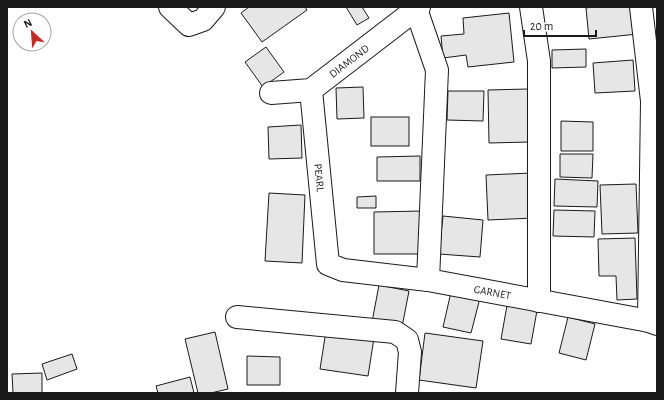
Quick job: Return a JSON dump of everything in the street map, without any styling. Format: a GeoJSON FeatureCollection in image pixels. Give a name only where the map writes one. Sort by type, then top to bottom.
{"type":"FeatureCollection","features":[{"type":"Feature","properties":{"kind":"street"},"geometry":{"type":"LineString","coordinates":[[170,7],[189,25],[203,20],[214,7]]}},
{"type":"Feature","properties":{"kind":"street"},"geometry":{"type":"LineString","coordinates":[[531,7],[539,61],[539,302]]}},
{"type":"Feature","properties":{"kind":"street"},"geometry":{"type":"LineString","coordinates":[[641,7],[652,101],[653,323]]}},
{"type":"Feature","properties":{"kind":"street"},"geometry":{"type":"LineString","coordinates":[[418,8],[437,70],[428,280]]}},
{"type":"Feature","properties":{"kind":"street","name":"DIAMOND"},"geometry":{"type":"LineString","coordinates":[[311,90],[418,8]]}},
{"type":"Feature","properties":{"kind":"street"},"geometry":{"type":"LineString","coordinates":[[271,93],[311,90]]}},
{"type":"Feature","properties":{"kind":"street","name":"PEARL"},"geometry":{"type":"LineString","coordinates":[[311,90],[328,264]]}},
{"type":"Feature","properties":{"kind":"street","name":"GARNET"},"geometry":{"type":"LineString","coordinates":[[328,264],[342,270],[428,280],[653,323]]}},
{"type":"Feature","properties":{"kind":"street"},"geometry":{"type":"LineString","coordinates":[[237,317],[395,332],[408,340],[410,352],[407,393]]}},
{"type":"Feature","properties":{"kind":"building"},"geometry":{"type":"Polygon","coordinates":[[[249,7],[305,7],[307,10],[262,42],[241,13],[249,7]]]}},
{"type":"Feature","properties":{"kind":"building"},"geometry":{"type":"Polygon","coordinates":[[[346,7],[362,7],[369,18],[357,25],[346,7]]]}},
{"type":"Feature","properties":{"kind":"building"},"geometry":{"type":"Polygon","coordinates":[[[636,7],[638,34],[589,39],[586,8],[636,7]]]}},
{"type":"Feature","properties":{"kind":"building"},"geometry":{"type":"Polygon","coordinates":[[[509,13],[514,62],[468,67],[466,55],[443,58],[441,36],[464,34],[463,18],[509,13]]]}},
{"type":"Feature","properties":{"kind":"building"},"geometry":{"type":"Polygon","coordinates":[[[266,47],[284,72],[263,87],[245,62],[266,47]]]}},
{"type":"Feature","properties":{"kind":"building"},"geometry":{"type":"Polygon","coordinates":[[[586,49],[586,67],[552,68],[552,50],[586,49]]]}},
{"type":"Feature","properties":{"kind":"building"},"geometry":{"type":"Polygon","coordinates":[[[633,60],[635,91],[595,93],[593,63],[633,60]]]}},
{"type":"Feature","properties":{"kind":"building"},"geometry":{"type":"Polygon","coordinates":[[[363,87],[364,118],[337,119],[336,88],[363,87]]]}},
{"type":"Feature","properties":{"kind":"building"},"geometry":{"type":"Polygon","coordinates":[[[528,89],[529,142],[489,143],[488,90],[528,89]]]}},
{"type":"Feature","properties":{"kind":"building"},"geometry":{"type":"Polygon","coordinates":[[[448,91],[484,91],[483,121],[447,120],[448,91]]]}},
{"type":"Feature","properties":{"kind":"building"},"geometry":{"type":"Polygon","coordinates":[[[371,117],[409,117],[409,146],[371,146],[371,117]]]}},
{"type":"Feature","properties":{"kind":"building"},"geometry":{"type":"Polygon","coordinates":[[[561,121],[593,122],[593,151],[561,151],[561,121]]]}},
{"type":"Feature","properties":{"kind":"building"},"geometry":{"type":"Polygon","coordinates":[[[301,125],[302,158],[269,159],[268,127],[301,125]]]}},
{"type":"Feature","properties":{"kind":"building"},"geometry":{"type":"Polygon","coordinates":[[[560,154],[593,154],[592,178],[560,177],[560,154]]]}},
{"type":"Feature","properties":{"kind":"building"},"geometry":{"type":"Polygon","coordinates":[[[420,156],[420,181],[377,181],[377,157],[420,156]]]}},
{"type":"Feature","properties":{"kind":"building"},"geometry":{"type":"Polygon","coordinates":[[[532,173],[534,218],[488,220],[486,175],[532,173]]]}},
{"type":"Feature","properties":{"kind":"building"},"geometry":{"type":"Polygon","coordinates":[[[555,179],[598,181],[597,207],[554,206],[555,179]]]}},
{"type":"Feature","properties":{"kind":"building"},"geometry":{"type":"Polygon","coordinates":[[[636,184],[638,233],[602,234],[600,185],[636,184]]]}},
{"type":"Feature","properties":{"kind":"building"},"geometry":{"type":"Polygon","coordinates":[[[269,193],[305,195],[302,263],[265,261],[269,193]]]}},
{"type":"Feature","properties":{"kind":"building"},"geometry":{"type":"Polygon","coordinates":[[[376,196],[376,208],[357,208],[357,197],[376,196]]]}},
{"type":"Feature","properties":{"kind":"building"},"geometry":{"type":"Polygon","coordinates":[[[554,210],[595,211],[594,237],[553,236],[554,210]]]}},
{"type":"Feature","properties":{"kind":"building"},"geometry":{"type":"Polygon","coordinates":[[[422,211],[422,254],[374,254],[374,212],[422,211]]]}},
{"type":"Feature","properties":{"kind":"building"},"geometry":{"type":"Polygon","coordinates":[[[443,216],[483,220],[480,257],[439,254],[443,216]]]}},
{"type":"Feature","properties":{"kind":"building"},"geometry":{"type":"Polygon","coordinates":[[[635,238],[637,299],[617,300],[616,276],[599,276],[598,239],[635,238]]]}},
{"type":"Feature","properties":{"kind":"building"},"geometry":{"type":"Polygon","coordinates":[[[379,285],[409,291],[402,327],[372,322],[379,285]]]}},
{"type":"Feature","properties":{"kind":"building"},"geometry":{"type":"Polygon","coordinates":[[[451,292],[480,298],[471,333],[443,327],[451,292]]]}},
{"type":"Feature","properties":{"kind":"building"},"geometry":{"type":"Polygon","coordinates":[[[508,300],[538,305],[531,344],[501,339],[508,300]]]}},
{"type":"Feature","properties":{"kind":"building"},"geometry":{"type":"Polygon","coordinates":[[[568,317],[595,324],[586,360],[559,353],[568,317]]]}},
{"type":"Feature","properties":{"kind":"building"},"geometry":{"type":"Polygon","coordinates":[[[326,331],[374,338],[368,376],[320,369],[326,331]]]}},
{"type":"Feature","properties":{"kind":"building"},"geometry":{"type":"Polygon","coordinates":[[[215,332],[228,389],[211,393],[198,393],[185,339],[215,332]]]}},
{"type":"Feature","properties":{"kind":"building"},"geometry":{"type":"Polygon","coordinates":[[[425,333],[483,341],[476,388],[419,380],[425,333]]]}},
{"type":"Feature","properties":{"kind":"building"},"geometry":{"type":"Polygon","coordinates":[[[72,354],[77,369],[47,380],[42,364],[72,354]]]}},
{"type":"Feature","properties":{"kind":"building"},"geometry":{"type":"Polygon","coordinates":[[[247,356],[280,357],[280,385],[247,385],[247,356]]]}},
{"type":"Feature","properties":{"kind":"building"},"geometry":{"type":"Polygon","coordinates":[[[42,373],[42,393],[13,393],[12,374],[42,373]]]}},
{"type":"Feature","properties":{"kind":"building"},"geometry":{"type":"Polygon","coordinates":[[[190,377],[194,393],[158,393],[156,386],[190,377]]]}}]}
